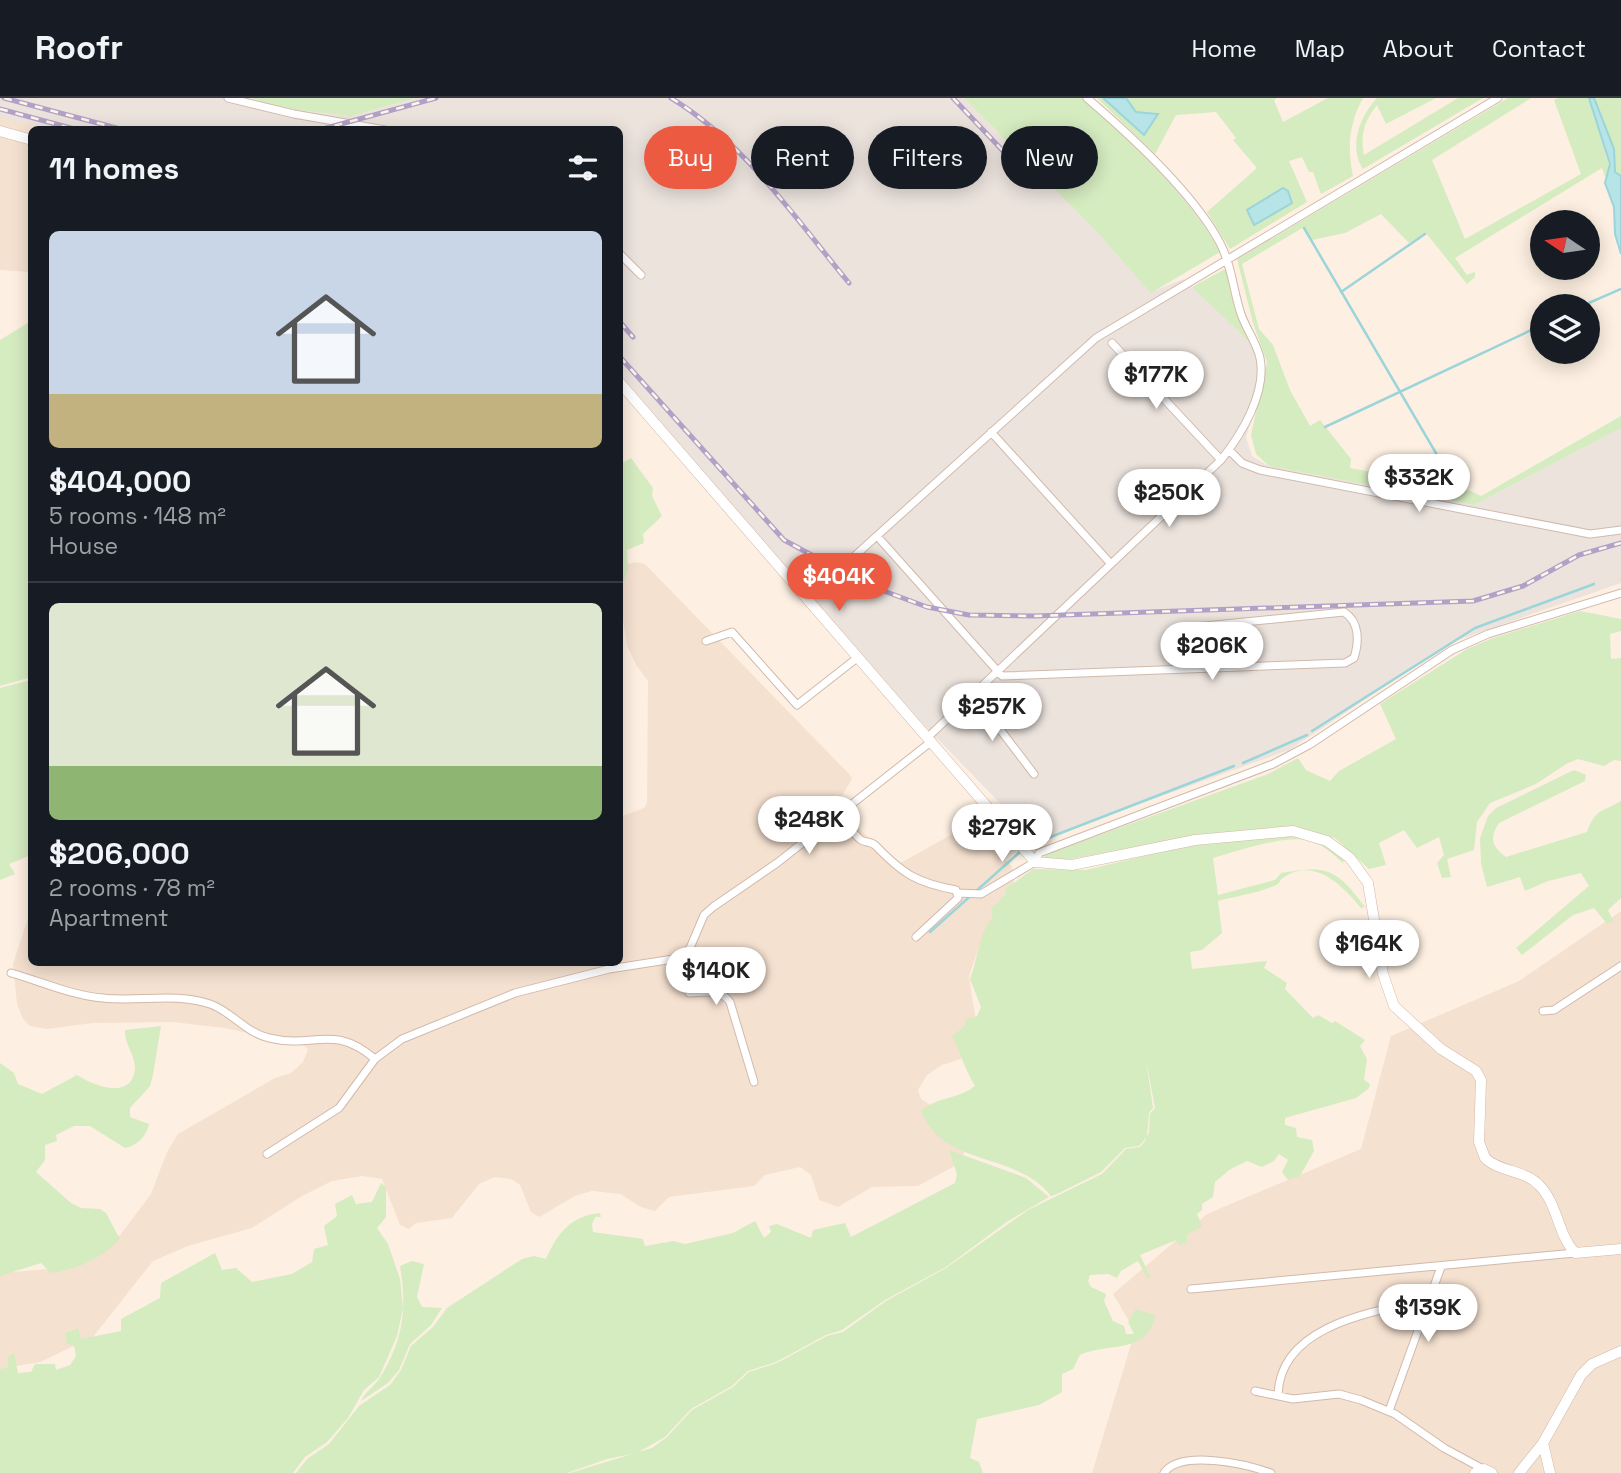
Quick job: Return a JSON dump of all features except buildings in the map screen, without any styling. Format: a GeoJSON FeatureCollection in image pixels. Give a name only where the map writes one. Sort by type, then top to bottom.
{"type":"FeatureCollection","features":[{"type":"Feature","properties":{"kind":"street"},"geometry":{"type":"LineString","coordinates":[[228,98],[294,114],[362,126]]}},
{"type":"Feature","properties":{"kind":"street"},"geometry":{"type":"LineString","coordinates":[[267,1154],[339,1108],[375,1059],[402,1039],[515,993],[609,968],[680,958],[690,948],[704,915],[839,814],[930,739],[973,694],[1229,450],[1252,407],[1261,372],[1258,348],[1241,313],[1227,259],[1199,213],[1116,123],[1087,98]]}},
{"type":"Feature","properties":{"kind":"street"},"geometry":{"type":"LineString","coordinates":[[807,599],[1096,338],[1497,98]]}},
{"type":"Feature","properties":{"kind":"street"},"geometry":{"type":"LineString","coordinates":[[0,131],[28,140]]}},
{"type":"Feature","properties":{"kind":"street"},"geometry":{"type":"LineString","coordinates":[[623,257],[641,275]]}},
{"type":"Feature","properties":{"kind":"street"},"geometry":{"type":"LineString","coordinates":[[1112,343],[1221,460]]}},
{"type":"Feature","properties":{"kind":"street"},"geometry":{"type":"LineString","coordinates":[[623,386],[1035,862]]}},
{"type":"Feature","properties":{"kind":"street"},"geometry":{"type":"LineString","coordinates":[[990,432],[1111,564]]}},
{"type":"Feature","properties":{"kind":"street"},"geometry":{"type":"LineString","coordinates":[[1229,450],[1242,463],[1260,470],[1590,534],[1621,530]]}},
{"type":"Feature","properties":{"kind":"street"},"geometry":{"type":"LineString","coordinates":[[877,536],[1002,676],[1351,663],[1357,647],[1356,626],[1344,612],[1175,629]]}},
{"type":"Feature","properties":{"kind":"street"},"geometry":{"type":"LineString","coordinates":[[1035,862],[1039,853],[1273,764],[1466,643],[1507,626],[1621,593]]}},
{"type":"Feature","properties":{"kind":"street"},"geometry":{"type":"LineString","coordinates":[[706,641],[732,632],[797,705],[857,658]]}},
{"type":"Feature","properties":{"kind":"street"},"geometry":{"type":"LineString","coordinates":[[973,694],[1034,774]]}},
{"type":"Feature","properties":{"kind":"street"},"geometry":{"type":"LineString","coordinates":[[839,814],[861,840],[873,843],[889,862],[920,883],[971,894],[981,894],[1035,862],[1072,865],[1195,840],[1293,831],[1315,835],[1339,848],[1368,883],[1389,997],[1404,1016],[1430,1040],[1476,1072],[1482,1088],[1479,1142],[1485,1158],[1540,1185],[1556,1216],[1561,1234],[1574,1253]]}},
{"type":"Feature","properties":{"kind":"street"},"geometry":{"type":"LineString","coordinates":[[916,937],[958,898],[958,893]]}},
{"type":"Feature","properties":{"kind":"street"},"geometry":{"type":"LineString","coordinates":[[680,958],[689,993],[713,991],[725,996],[730,1002],[754,1082]]}},
{"type":"Feature","properties":{"kind":"street"},"geometry":{"type":"LineString","coordinates":[[1543,1011],[1554,1010],[1621,966]]}},
{"type":"Feature","properties":{"kind":"street"},"geometry":{"type":"LineString","coordinates":[[11,973],[103,999],[176,997],[211,1004],[261,1035],[299,1041],[340,1038],[354,1043],[375,1059]]}},
{"type":"Feature","properties":{"kind":"street"},"geometry":{"type":"LineString","coordinates":[[1191,1289],[1621,1249]]}},
{"type":"Feature","properties":{"kind":"street"},"geometry":{"type":"LineString","coordinates":[[1389,1411],[1441,1267]]}},
{"type":"Feature","properties":{"kind":"street"},"geometry":{"type":"LineString","coordinates":[[1278,1395],[1279,1379],[1285,1367],[1315,1332],[1383,1310],[1429,1300]]}},
{"type":"Feature","properties":{"kind":"street"},"geometry":{"type":"LineString","coordinates":[[1519,1473],[1543,1443],[1581,1375],[1592,1364],[1621,1351]]}},
{"type":"Feature","properties":{"kind":"street"},"geometry":{"type":"LineString","coordinates":[[1255,1391],[1302,1399],[1342,1394],[1389,1411],[1484,1472]]}},
{"type":"Feature","properties":{"kind":"street"},"geometry":{"type":"LineString","coordinates":[[1543,1443],[1550,1473]]}},
{"type":"Feature","properties":{"kind":"street"},"geometry":{"type":"LineString","coordinates":[[1164,1473],[1174,1462],[1191,1458],[1271,1473]]}},
{"type":"Feature","properties":{"kind":"shaded area"},"geometry":{"type":"Polygon","coordinates":[[[0,98],[248,98],[278,108],[351,116],[416,98],[964,98],[1001,135],[1001,189],[1054,189],[1151,292],[1184,279],[1259,351],[1263,372],[1246,438],[1252,456],[1269,466],[1474,505],[1621,428],[1621,583],[1452,642],[1289,750],[1037,841],[924,725],[623,381],[623,126],[36,126],[0,117],[0,98]]]}},
{"type":"Feature","properties":{"kind":"shaded area"},"geometry":{"type":"Polygon","coordinates":[[[0,104],[93,126],[28,126],[28,272],[0,270],[0,104]]]}},
{"type":"Feature","properties":{"kind":"shaded area"},"geometry":{"type":"Polygon","coordinates":[[[628,564],[645,564],[850,775],[852,779],[836,806],[897,865],[972,823],[1012,867],[1014,882],[982,938],[969,976],[975,1016],[970,1056],[942,1065],[927,1075],[918,1090],[921,1099],[945,1115],[965,1150],[960,1163],[918,1186],[872,1187],[838,1207],[819,1200],[811,1175],[800,1167],[765,1175],[754,1186],[669,1197],[655,1211],[641,1207],[620,1194],[592,1191],[575,1196],[539,1217],[531,1212],[520,1185],[511,1179],[495,1177],[479,1184],[452,1218],[416,1223],[409,1229],[400,1225],[382,1179],[362,1176],[332,1181],[302,1196],[252,1228],[188,1246],[153,1261],[93,1337],[40,1362],[0,1369],[0,1273],[74,1267],[120,1235],[151,1194],[167,1152],[178,1134],[275,1078],[291,1073],[303,1062],[308,1050],[305,1046],[225,1028],[172,1022],[93,1023],[47,1029],[30,1026],[23,1019],[17,1004],[13,964],[28,918],[28,966],[623,966],[623,816],[644,808],[647,803],[648,681],[636,665],[627,645],[623,620],[623,575],[628,564]]]}},
{"type":"Feature","properties":{"kind":"shaded area"},"geometry":{"type":"Polygon","coordinates":[[[1621,911],[1621,1473],[1092,1473],[1135,1331],[1113,1294],[1207,1214],[1361,1149],[1391,1036],[1519,981],[1621,911]]]}},
{"type":"Feature","properties":{"kind":"green space"},"geometry":{"type":"Polygon","coordinates":[[[251,98],[416,98],[351,116],[278,108],[251,98]]]}},
{"type":"Feature","properties":{"kind":"green space"},"geometry":{"type":"Polygon","coordinates":[[[964,98],[1083,98],[1176,189],[1220,252],[1151,293],[1054,189],[1098,189],[1098,126],[1001,126],[1001,135],[964,98]]]}},
{"type":"Feature","properties":{"kind":"green space"},"geometry":{"type":"Polygon","coordinates":[[[1097,98],[1103,98],[1143,135],[1136,112],[1126,98],[1277,98],[1274,100],[1283,122],[1328,98],[1363,98],[1350,136],[1353,176],[1321,194],[1313,172],[1309,172],[1302,157],[1289,161],[1307,202],[1230,249],[1207,212],[1257,168],[1233,140],[1236,138],[1216,112],[1176,115],[1155,154],[1097,98]]]}},
{"type":"Feature","properties":{"kind":"green space"},"geometry":{"type":"Polygon","coordinates":[[[1377,98],[1436,98],[1386,124],[1377,105],[1364,129],[1364,155],[1458,98],[1483,98],[1363,169],[1356,151],[1356,141],[1361,122],[1377,98]]]}},
{"type":"Feature","properties":{"kind":"green space"},"geometry":{"type":"Polygon","coordinates":[[[1508,98],[1531,98],[1432,160],[1465,239],[1581,174],[1554,100],[1589,98],[1611,172],[1605,177],[1602,168],[1455,258],[1467,275],[1475,272],[1475,277],[1467,284],[1426,233],[1409,243],[1381,214],[1345,233],[1312,240],[1304,227],[1242,264],[1259,329],[1273,345],[1290,390],[1310,426],[1320,420],[1351,459],[1350,468],[1471,491],[1481,496],[1621,416],[1621,428],[1474,505],[1269,466],[1256,454],[1251,435],[1267,362],[1253,323],[1237,259],[1508,98]]]}},
{"type":"Feature","properties":{"kind":"green space"},"geometry":{"type":"Polygon","coordinates":[[[1594,98],[1621,98],[1621,176],[1615,172],[1614,149],[1594,98]]]}},
{"type":"Feature","properties":{"kind":"green space"},"geometry":{"type":"Polygon","coordinates":[[[1227,268],[1236,304],[1259,351],[1192,287],[1227,268]]]}},
{"type":"Feature","properties":{"kind":"green space"},"geometry":{"type":"Polygon","coordinates":[[[28,323],[28,678],[0,686],[0,340],[28,323]]]}},
{"type":"Feature","properties":{"kind":"green space"},"geometry":{"type":"Polygon","coordinates":[[[631,458],[653,488],[652,496],[662,516],[643,534],[644,543],[627,550],[628,569],[623,583],[623,462],[631,458]]]}},
{"type":"Feature","properties":{"kind":"green space"},"geometry":{"type":"Polygon","coordinates":[[[1580,611],[1621,619],[1621,631],[1610,634],[1611,659],[1621,658],[1621,761],[1614,760],[1604,766],[1578,759],[1536,784],[1490,803],[1477,822],[1474,850],[1447,859],[1451,877],[1442,878],[1437,863],[1444,855],[1439,837],[1417,848],[1404,830],[1379,843],[1386,865],[1369,869],[1335,838],[1290,826],[1191,836],[1066,860],[1042,858],[1268,774],[1298,758],[1306,770],[1330,781],[1339,771],[1396,739],[1380,704],[1467,649],[1493,638],[1580,611]]]}},
{"type":"Feature","properties":{"kind":"green space"},"geometry":{"type":"Polygon","coordinates":[[[28,681],[28,856],[9,864],[15,874],[0,880],[0,688],[28,681]]]}},
{"type":"Feature","properties":{"kind":"green space"},"geometry":{"type":"Polygon","coordinates":[[[1574,770],[1586,775],[1585,781],[1499,823],[1494,833],[1494,842],[1506,857],[1587,832],[1596,815],[1621,801],[1621,898],[1608,910],[1613,921],[1607,924],[1594,908],[1573,915],[1522,955],[1516,948],[1589,886],[1581,873],[1548,881],[1525,891],[1520,877],[1487,887],[1481,863],[1480,838],[1488,816],[1496,808],[1574,770]]]}},
{"type":"Feature","properties":{"kind":"green space"},"geometry":{"type":"Polygon","coordinates":[[[1298,835],[1320,841],[1344,859],[1343,863],[1320,845],[1301,839],[1262,844],[1213,858],[1218,895],[1275,880],[1281,873],[1309,869],[1329,872],[1338,877],[1365,907],[1361,908],[1327,876],[1306,870],[1295,872],[1270,888],[1218,901],[1222,933],[1202,950],[1190,952],[1192,969],[1267,961],[1264,968],[1287,983],[1285,989],[1313,1018],[1318,1015],[1332,1023],[1335,1021],[1365,1040],[1360,1046],[1367,1059],[1364,1080],[1370,1084],[1369,1088],[1356,1098],[1285,1118],[1285,1125],[1296,1128],[1297,1137],[1312,1140],[1314,1151],[1300,1176],[1288,1180],[1282,1172],[1288,1160],[1279,1154],[1274,1161],[1262,1167],[1247,1161],[1229,1170],[1215,1182],[1213,1197],[1202,1204],[1202,1210],[1197,1214],[1202,1226],[1187,1235],[1187,1243],[1179,1245],[1176,1240],[1140,1255],[1151,1278],[1147,1278],[1138,1261],[1121,1271],[1117,1278],[1108,1274],[1090,1275],[1088,1281],[1091,1287],[1106,1294],[1104,1301],[1113,1321],[1124,1326],[1126,1334],[1134,1334],[1128,1322],[1136,1309],[1155,1315],[1151,1328],[1136,1342],[1080,1355],[1073,1369],[1062,1374],[1062,1392],[1039,1405],[977,1419],[970,1458],[979,1462],[983,1473],[570,1473],[652,1448],[666,1438],[692,1410],[733,1387],[749,1372],[777,1363],[827,1336],[843,1332],[886,1301],[946,1268],[1028,1210],[1102,1174],[1126,1149],[1140,1147],[1147,1137],[1139,1146],[1125,1148],[1101,1172],[1051,1196],[1037,1182],[1019,1172],[963,1151],[946,1142],[932,1129],[921,1111],[975,1086],[952,1036],[964,1027],[967,1019],[977,1016],[981,1007],[970,979],[982,938],[993,917],[991,909],[1006,894],[1005,889],[1033,869],[1086,870],[1186,846],[1298,835]],[[1146,1060],[1153,1108],[1149,1113],[1147,1136],[1150,1114],[1155,1108],[1146,1060]]]}},
{"type":"Feature","properties":{"kind":"green space"},"geometry":{"type":"Polygon","coordinates":[[[161,1026],[150,1086],[130,1108],[130,1117],[149,1124],[141,1140],[125,1148],[90,1126],[74,1126],[56,1135],[57,1141],[45,1145],[45,1160],[36,1172],[71,1203],[81,1208],[100,1209],[106,1213],[120,1239],[88,1262],[70,1269],[51,1273],[41,1263],[0,1276],[0,1063],[14,1073],[18,1084],[42,1094],[77,1075],[102,1086],[120,1088],[133,1078],[135,1068],[125,1030],[161,1026]]]}},
{"type":"Feature","properties":{"kind":"green space"},"geometry":{"type":"Polygon","coordinates":[[[949,1150],[1026,1178],[1049,1197],[1008,1221],[946,1267],[885,1300],[842,1330],[826,1335],[776,1362],[748,1371],[732,1386],[691,1409],[665,1437],[637,1453],[607,1459],[567,1473],[296,1473],[307,1459],[329,1444],[359,1406],[390,1385],[401,1370],[411,1346],[433,1327],[447,1308],[522,1259],[534,1256],[546,1259],[560,1234],[580,1218],[600,1213],[601,1217],[595,1217],[592,1224],[593,1232],[643,1239],[645,1246],[673,1241],[685,1244],[733,1233],[755,1221],[764,1238],[771,1232],[769,1226],[777,1224],[811,1238],[813,1230],[845,1223],[851,1237],[955,1183],[957,1174],[949,1150]]]}},
{"type":"Feature","properties":{"kind":"green space"},"geometry":{"type":"Polygon","coordinates":[[[381,1183],[386,1187],[386,1217],[377,1228],[388,1244],[400,1279],[403,1308],[397,1336],[379,1377],[364,1390],[348,1418],[327,1442],[305,1457],[293,1473],[0,1473],[0,1369],[8,1367],[8,1357],[14,1353],[18,1373],[31,1372],[35,1364],[55,1364],[56,1370],[70,1365],[76,1356],[74,1345],[67,1344],[65,1333],[78,1328],[81,1339],[121,1331],[121,1319],[160,1298],[161,1283],[215,1253],[222,1270],[236,1268],[252,1282],[292,1274],[312,1262],[314,1249],[328,1245],[324,1226],[337,1216],[335,1204],[352,1195],[356,1204],[372,1202],[381,1183]]]}},
{"type":"Feature","properties":{"kind":"green space"},"geometry":{"type":"Polygon","coordinates":[[[412,1261],[424,1264],[417,1297],[422,1307],[442,1308],[431,1325],[410,1344],[399,1370],[388,1383],[361,1401],[381,1376],[395,1349],[403,1309],[400,1266],[412,1261]]]}},
{"type":"Feature","properties":{"kind":"water"},"geometry":{"type":"Polygon","coordinates":[[[1103,98],[1126,98],[1136,112],[1158,114],[1144,135],[1103,98]]]}},
{"type":"Feature","properties":{"kind":"water"},"geometry":{"type":"Polygon","coordinates":[[[1589,98],[1594,98],[1614,149],[1615,172],[1621,176],[1621,254],[1615,234],[1614,207],[1605,183],[1610,164],[1589,98]]]}},
{"type":"Feature","properties":{"kind":"water"},"geometry":{"type":"Polygon","coordinates":[[[1283,188],[1288,191],[1292,203],[1254,225],[1247,210],[1283,188]]]}},
{"type":"Feature","properties":{"kind":"waterway"},"geometry":{"type":"LineString","coordinates":[[1304,228],[1457,489]]}},
{"type":"Feature","properties":{"kind":"waterway"},"geometry":{"type":"LineString","coordinates":[[1341,292],[1425,234]]}},
{"type":"Feature","properties":{"kind":"waterway"},"geometry":{"type":"LineString","coordinates":[[1600,298],[1621,289]]}},
{"type":"Feature","properties":{"kind":"waterway"},"geometry":{"type":"LineString","coordinates":[[1325,427],[1530,331]]}},
{"type":"Feature","properties":{"kind":"waterway"},"geometry":{"type":"LineString","coordinates":[[1312,731],[1475,628],[1594,584]]}},
{"type":"Feature","properties":{"kind":"waterway"},"geometry":{"type":"LineString","coordinates":[[1243,763],[1307,735]]}},
{"type":"Feature","properties":{"kind":"waterway"},"geometry":{"type":"LineString","coordinates":[[1035,843],[1234,766]]}},
{"type":"Feature","properties":{"kind":"waterway"},"geometry":{"type":"LineString","coordinates":[[930,932],[1020,852]]}},
{"type":"Feature","properties":{"kind":"railway"},"geometry":{"type":"LineString","coordinates":[[4,98],[109,126]]}},
{"type":"Feature","properties":{"kind":"railway"},"geometry":{"type":"LineString","coordinates":[[334,126],[436,98]]}},
{"type":"Feature","properties":{"kind":"railway"},"geometry":{"type":"LineString","coordinates":[[671,98],[722,136],[745,159],[849,283]]}},
{"type":"Feature","properties":{"kind":"railway"},"geometry":{"type":"LineString","coordinates":[[953,98],[1001,149]]}},
{"type":"Feature","properties":{"kind":"railway"},"geometry":{"type":"LineString","coordinates":[[0,109],[63,126]]}},
{"type":"Feature","properties":{"kind":"railway"},"geometry":{"type":"LineString","coordinates":[[623,325],[633,337]]}},
{"type":"Feature","properties":{"kind":"railway"},"geometry":{"type":"LineString","coordinates":[[623,360],[784,540],[865,584],[927,607],[969,615],[1034,616],[1473,601],[1523,586],[1579,555],[1621,543]]}}]}
